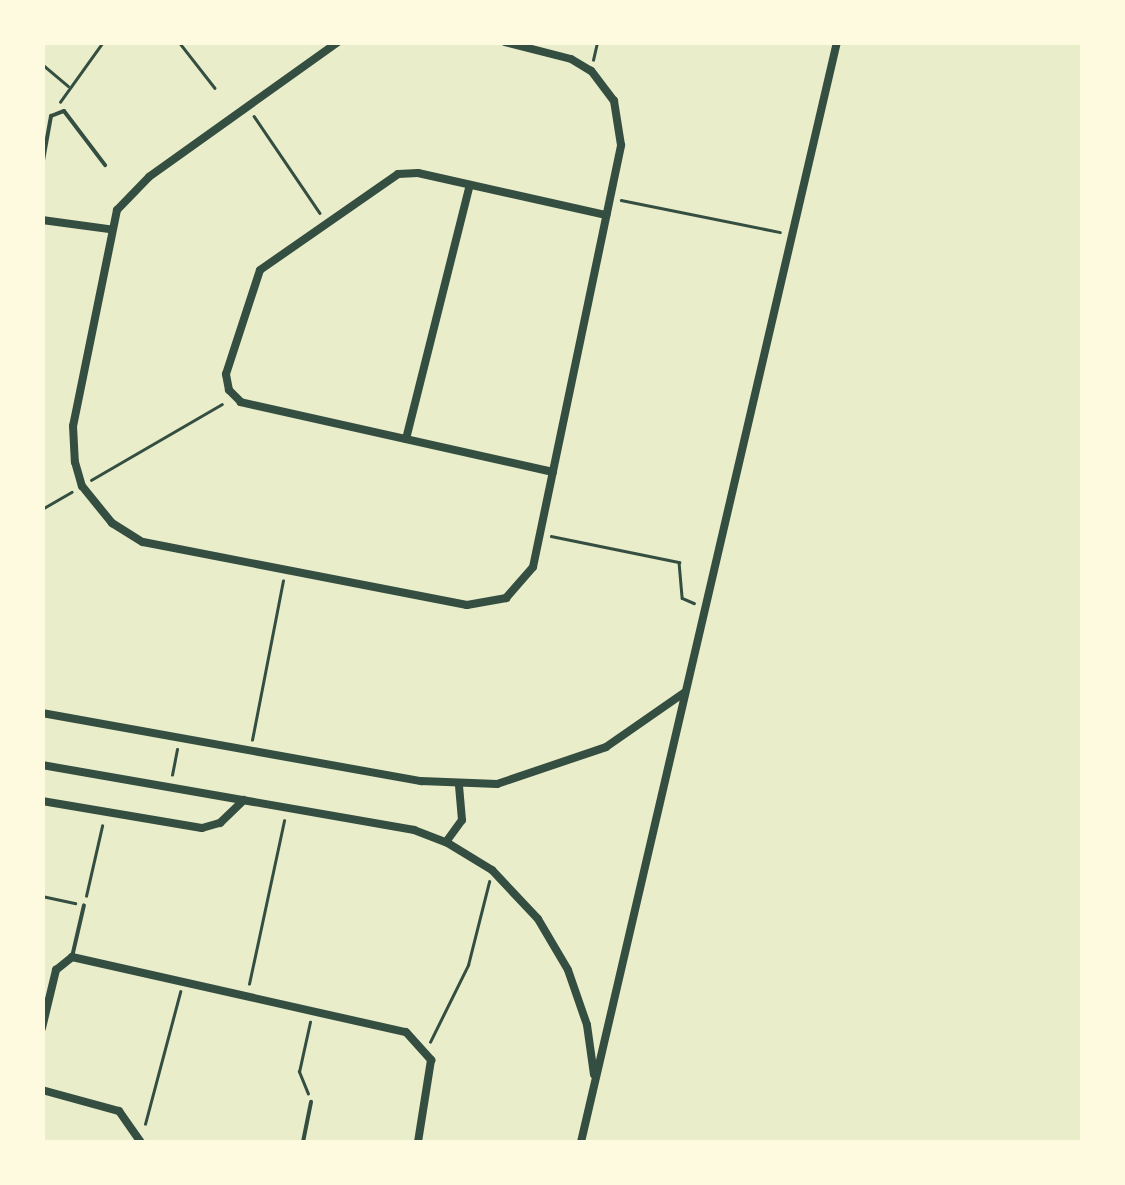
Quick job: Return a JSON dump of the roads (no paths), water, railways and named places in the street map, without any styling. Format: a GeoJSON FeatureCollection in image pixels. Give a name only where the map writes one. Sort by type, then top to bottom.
{"type":"FeatureCollection","features":[{"type":"Feature","properties":{"kind":"street"},"geometry":{"type":"LineString","coordinates":[[334,44],[130,194],[109,229],[73,426],[82,486],[112,524],[143,542],[487,604],[522,586],[540,534],[610,198],[620,120],[590,71],[571,59],[505,42]]}},
{"type":"Feature","properties":{"kind":"street"},"geometry":{"type":"LineString","coordinates":[[581,1142],[837,42]]}},
{"type":"Feature","properties":{"kind":"street"},"geometry":{"type":"LineString","coordinates":[[553,472],[234,397],[226,374],[253,279],[326,222],[398,174],[470,185],[606,215]]}},
{"type":"Feature","properties":{"kind":"street"},"geometry":{"type":"LineString","coordinates":[[406,439],[470,185]]}},
{"type":"Feature","properties":{"kind":"street"},"geometry":{"type":"LineString","coordinates":[[42,220],[109,229]]}},
{"type":"Feature","properties":{"kind":"street"},"geometry":{"type":"LineString","coordinates":[[42,713],[459,784],[497,784],[560,768],[649,722],[685,692]]}},
{"type":"Feature","properties":{"kind":"street"},"geometry":{"type":"LineString","coordinates":[[42,765],[287,807],[446,842],[492,870],[518,894],[568,970],[587,1025],[595,1084]]}},
{"type":"Feature","properties":{"kind":"street"},"geometry":{"type":"LineString","coordinates":[[446,842],[462,820],[459,784]]}},
{"type":"Feature","properties":{"kind":"street"},"geometry":{"type":"LineString","coordinates":[[42,801],[202,828],[220,823],[244,800]]}},
{"type":"Feature","properties":{"kind":"street"},"geometry":{"type":"LineString","coordinates":[[42,1028],[56,970],[72,957],[406,1032],[426,1048],[431,1075],[418,1142]]}},
{"type":"Feature","properties":{"kind":"street"},"geometry":{"type":"LineString","coordinates":[[42,1090],[119,1111],[141,1141]]}},
{"type":"Feature","properties":{"kind":"lane"},"geometry":{"type":"LineString","coordinates":[[42,166],[50,121],[59,111],[72,116],[105,165]]}},
{"type":"Feature","properties":{"kind":"lane"},"geometry":{"type":"LineString","coordinates":[[72,957],[84,905]]}},
{"type":"Feature","properties":{"kind":"lane"},"geometry":{"type":"LineString","coordinates":[[303,1142],[312,1102]]}}]}
